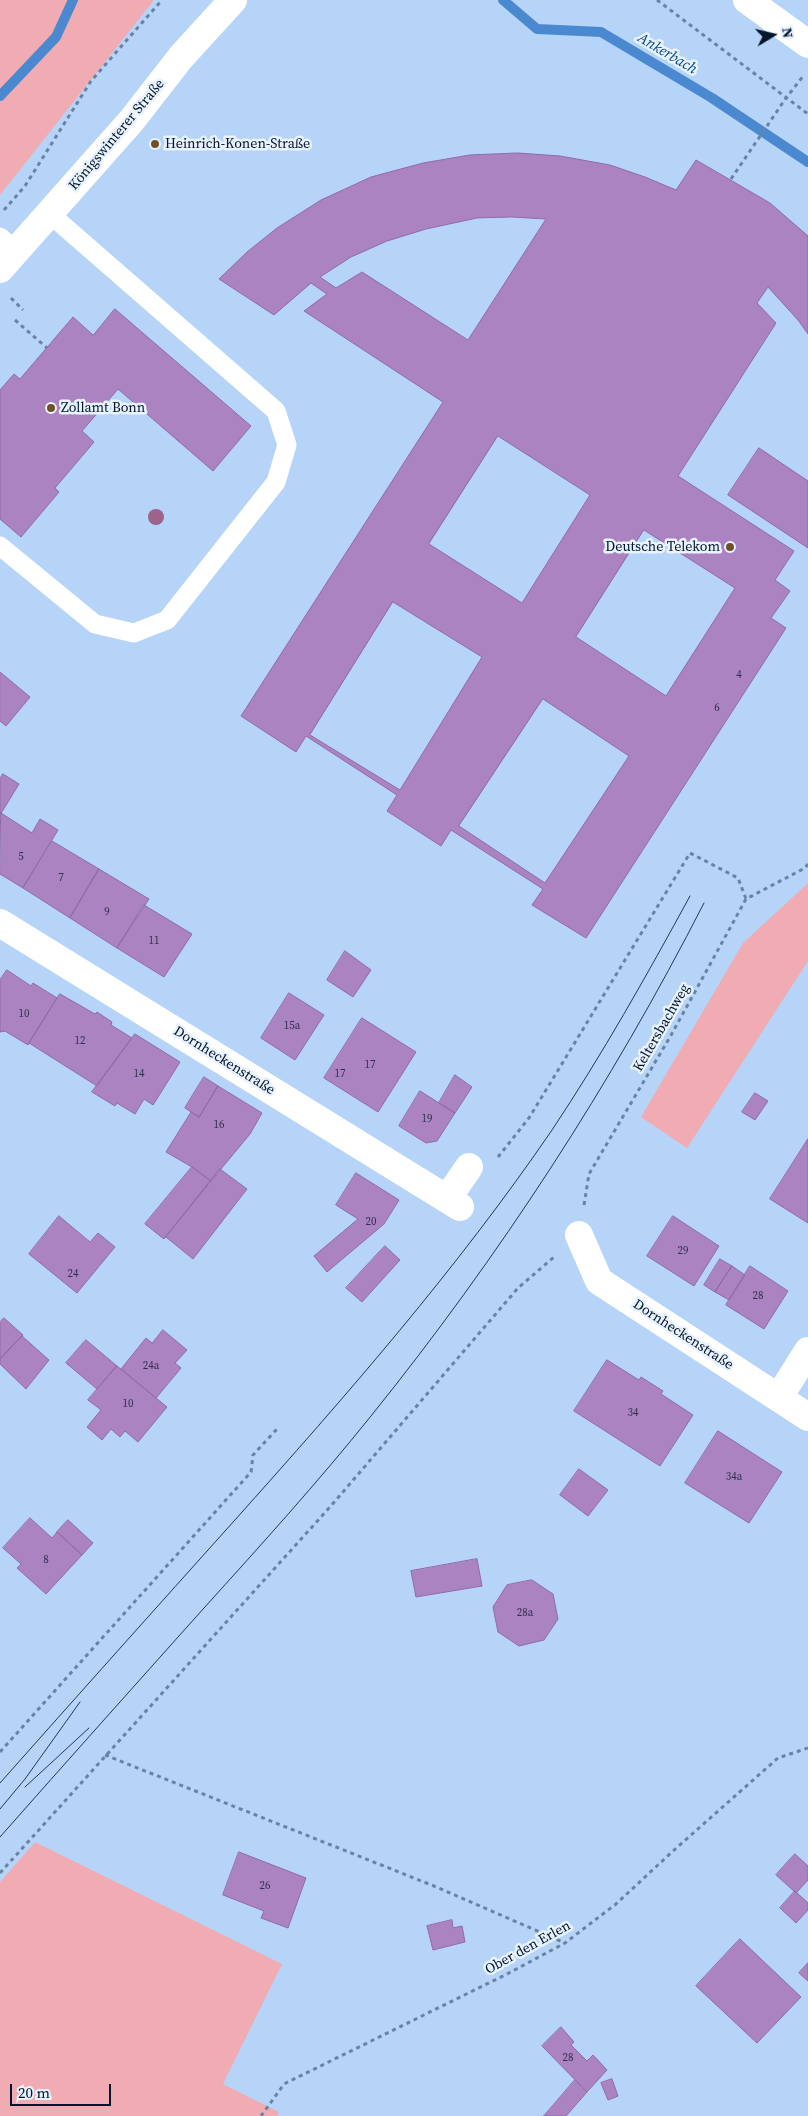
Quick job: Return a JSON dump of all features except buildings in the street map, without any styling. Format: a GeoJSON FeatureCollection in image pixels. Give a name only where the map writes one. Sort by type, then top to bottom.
{"type":"FeatureCollection","features":[{"type":"Feature","properties":{"kind":"street"},"geometry":{"type":"LineString","coordinates":[[182,57],[208,0]]}},
{"type":"Feature","properties":{"kind":"street","name":"Königswinterer Straße"},"geometry":{"type":"LineString","coordinates":[[5,252],[50,214],[132,120],[182,57],[233,0]]}},
{"type":"Feature","properties":{"kind":"street"},"geometry":{"type":"LineString","coordinates":[[747,0],[808,44]]}},
{"type":"Feature","properties":{"kind":"street","name":"Dornheckenstraße"},"geometry":{"type":"LineString","coordinates":[[0,923],[454,1203],[481,1165]]}},
{"type":"Feature","properties":{"kind":"street","name":"Dornheckenstraße"},"geometry":{"type":"LineString","coordinates":[[579,1235],[599,1281],[808,1417]]}},
{"type":"Feature","properties":{"kind":"street"},"geometry":{"type":"LineString","coordinates":[[778,1397],[808,1351]]}},
{"type":"Feature","properties":{"kind":"lane"},"geometry":{"type":"LineString","coordinates":[[0,546],[95,624],[134,633],[167,620],[276,482],[287,445],[276,411],[50,214]]}},
{"type":"Feature","properties":{"kind":"path"},"geometry":{"type":"LineString","coordinates":[[0,214],[25,186],[91,82],[162,0]]}},
{"type":"Feature","properties":{"kind":"path"},"geometry":{"type":"LineString","coordinates":[[657,0],[808,114]]}},
{"type":"Feature","properties":{"kind":"path"},"geometry":{"type":"LineString","coordinates":[[732,179],[786,98],[808,70]]}},
{"type":"Feature","properties":{"kind":"path"},"geometry":{"type":"LineString","coordinates":[[15,320],[47,348]]}},
{"type":"Feature","properties":{"kind":"path"},"geometry":{"type":"LineString","coordinates":[[481,1165],[530,1118],[690,853],[738,878],[746,899],[805,868],[808,864]]}},
{"type":"Feature","properties":{"kind":"path","name":"Keltersbachweg"},"geometry":{"type":"LineString","coordinates":[[579,1235],[590,1174],[670,1037],[746,899]]}},
{"type":"Feature","properties":{"kind":"path"},"geometry":{"type":"LineString","coordinates":[[0,1873],[330,1507],[518,1288],[579,1235]]}},
{"type":"Feature","properties":{"kind":"path"},"geometry":{"type":"LineString","coordinates":[[0,1752],[251,1472],[253,1455],[277,1430]]}},
{"type":"Feature","properties":{"kind":"path","name":"Ober den Erlen"},"geometry":{"type":"LineString","coordinates":[[261,2116],[284,2084],[507,1974],[565,1943],[616,1904],[680,1844],[778,1758],[808,1748]]}},
{"type":"Feature","properties":{"kind":"path"},"geometry":{"type":"LineString","coordinates":[[105,1755],[434,1886],[565,1943]]}},
{"type":"Feature","properties":{"kind":"shaded area"},"geometry":{"type":"Polygon","coordinates":[[[0,0],[154,0],[0,195],[0,0]]]}},
{"type":"Feature","properties":{"kind":"shaded area"},"geometry":{"type":"Polygon","coordinates":[[[808,883],[808,961],[687,1148],[641,1117],[743,943],[808,883]]]}},
{"type":"Feature","properties":{"kind":"shaded area"},"geometry":{"type":"Polygon","coordinates":[[[35,1842],[282,1964],[223,2084],[279,2112],[277,2116],[0,2116],[0,1882],[35,1842]]]}},
{"type":"Feature","properties":{"kind":"waterway","name":"Ankerbach"},"geometry":{"type":"LineString","coordinates":[[0,96],[56,37],[73,0]]}},
{"type":"Feature","properties":{"kind":"waterway","name":"Ankerbach"},"geometry":{"type":"LineString","coordinates":[[503,0],[537,29],[601,32],[712,98],[808,162]]}},
{"type":"Feature","properties":{"kind":"tram line"},"geometry":{"type":"LineString","coordinates":[[0,1783],[318,1427],[399,1331],[478,1232],[516,1182],[571,1102],[624,1014],[690,896]]}},
{"type":"Feature","properties":{"kind":"tram line"},"geometry":{"type":"LineString","coordinates":[[0,1837],[310,1489],[351,1441],[418,1356],[508,1232],[551,1168],[631,1038],[704,903]]}},
{"type":"Feature","properties":{"kind":"tram line"},"geometry":{"type":"LineString","coordinates":[[0,1809],[25,1779],[80,1702]]}},
{"type":"Feature","properties":{"kind":"tram line"},"geometry":{"type":"LineString","coordinates":[[25,1787],[89,1728]]}},
{"type":"Feature","properties":{"kind":"place","name":"Heinrich-Konen-Straße"},"geometry":{"type":"Point","coordinates":[155,144]}},
{"type":"Feature","properties":{"kind":"place","name":"Zollamt Bonn"},"geometry":{"type":"Point","coordinates":[51,408]}},
{"type":"Feature","properties":{"kind":"place","name":"Deutsche Telekom"},"geometry":{"type":"Point","coordinates":[730,547]}}]}
